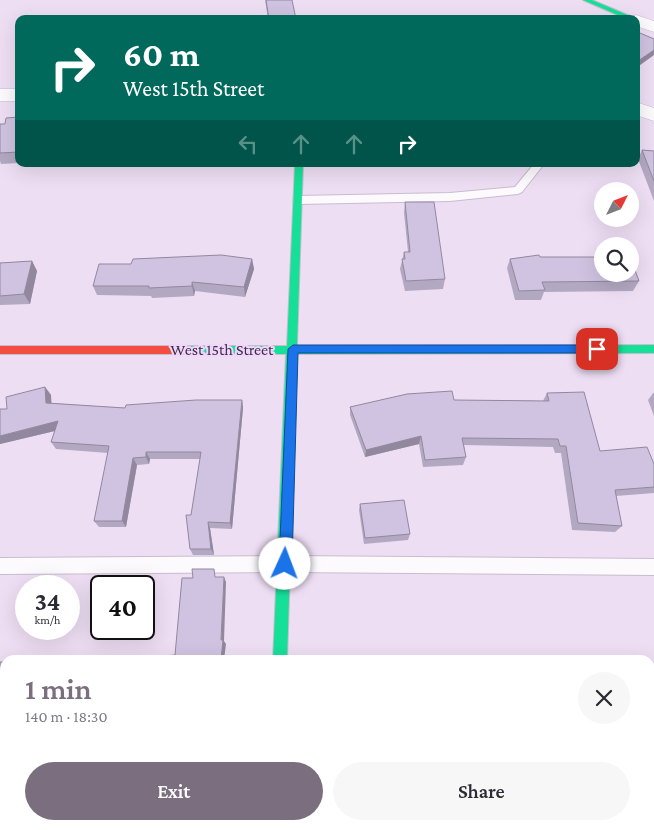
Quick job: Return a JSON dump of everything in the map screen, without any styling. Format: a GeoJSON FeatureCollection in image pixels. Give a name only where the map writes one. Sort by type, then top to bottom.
{"type":"FeatureCollection","features":[{"type":"Feature","properties":{"kind":"street"},"geometry":{"type":"LineString","coordinates":[[586,0],[625,15]]}},
{"type":"Feature","properties":{"kind":"street"},"geometry":{"type":"LineString","coordinates":[[640,21],[654,27]]}},
{"type":"Feature","properties":{"kind":"street"},"geometry":{"type":"LineString","coordinates":[[0,95],[15,95]]}},
{"type":"Feature","properties":{"kind":"street"},"geometry":{"type":"LineString","coordinates":[[640,110],[654,115]]}},
{"type":"Feature","properties":{"kind":"street"},"geometry":{"type":"LineString","coordinates":[[280,655],[300,167]]}},
{"type":"Feature","properties":{"kind":"street","name":"West 15th Street"},"geometry":{"type":"LineString","coordinates":[[0,350],[654,349]]}},
{"type":"Feature","properties":{"kind":"lane"},"geometry":{"type":"LineString","coordinates":[[298,200],[450,197],[518,190],[537,167]]}},
{"type":"Feature","properties":{"kind":"lane"},"geometry":{"type":"LineString","coordinates":[[0,566],[285,564],[654,567]]}},
{"type":"Feature","properties":{"kind":"building"},"geometry":{"type":"Polygon","coordinates":[[[266,0],[292,0],[295,15],[268,15],[266,0]]]}},
{"type":"Feature","properties":{"kind":"building"},"geometry":{"type":"Polygon","coordinates":[[[640,33],[654,39],[654,50],[640,60],[640,33]]]}},
{"type":"Feature","properties":{"kind":"building"},"geometry":{"type":"Polygon","coordinates":[[[15,117],[15,152],[0,153],[0,124],[5,124],[6,118],[15,117]]]}},
{"type":"Feature","properties":{"kind":"building"},"geometry":{"type":"Polygon","coordinates":[[[642,150],[654,151],[654,181],[642,150]]]}},
{"type":"Feature","properties":{"kind":"building"},"geometry":{"type":"Polygon","coordinates":[[[405,202],[434,202],[445,279],[406,281],[402,259],[405,259],[404,252],[410,252],[405,202]]]}},
{"type":"Feature","properties":{"kind":"building"},"geometry":{"type":"Polygon","coordinates":[[[221,255],[252,259],[244,287],[192,282],[192,286],[149,288],[149,286],[93,286],[99,264],[131,264],[133,259],[221,255]]]}},
{"type":"Feature","properties":{"kind":"building"},"geometry":{"type":"Polygon","coordinates":[[[539,255],[540,257],[594,257],[594,281],[542,282],[545,290],[519,291],[510,259],[539,255]]]}},
{"type":"Feature","properties":{"kind":"building"},"geometry":{"type":"Polygon","coordinates":[[[32,261],[24,294],[0,296],[0,263],[32,261]]]}},
{"type":"Feature","properties":{"kind":"building"},"geometry":{"type":"Polygon","coordinates":[[[45,387],[46,403],[125,408],[126,405],[196,400],[242,400],[230,523],[208,522],[211,549],[190,549],[186,515],[191,515],[201,452],[146,452],[146,457],[133,458],[122,521],[94,521],[109,446],[51,442],[58,421],[0,436],[0,409],[7,409],[6,397],[45,387]]]}},
{"type":"Feature","properties":{"kind":"building"},"geometry":{"type":"Polygon","coordinates":[[[452,391],[454,400],[549,401],[547,393],[584,392],[600,451],[647,447],[654,464],[654,487],[615,490],[622,526],[578,523],[566,446],[560,446],[558,439],[462,438],[466,457],[425,460],[421,436],[366,450],[350,407],[407,394],[452,391]]]}},
{"type":"Feature","properties":{"kind":"building"},"geometry":{"type":"Polygon","coordinates":[[[404,500],[410,534],[365,538],[360,504],[404,500]]]}},
{"type":"Feature","properties":{"kind":"building"},"geometry":{"type":"Polygon","coordinates":[[[192,569],[214,569],[215,577],[224,577],[222,655],[175,655],[182,578],[193,578],[192,569]]]}},
{"type":"Feature","properties":{"kind":"traffic: fast"},"geometry":{"type":"LineString","coordinates":[[586,0],[624,15]]}},
{"type":"Feature","properties":{"kind":"traffic: fast"},"geometry":{"type":"LineString","coordinates":[[280,655],[299,167]]}},
{"type":"Feature","properties":{"kind":"traffic: fast"},"geometry":{"type":"LineString","coordinates":[[189,350],[654,349]]}},
{"type":"Feature","properties":{"kind":"traffic: jam"},"geometry":{"type":"LineString","coordinates":[[0,350],[189,350]]}},
{"type":"Feature","properties":{"kind":"route"},"geometry":{"type":"LineString","coordinates":[[285,564],[293,349],[597,349]]}}]}
